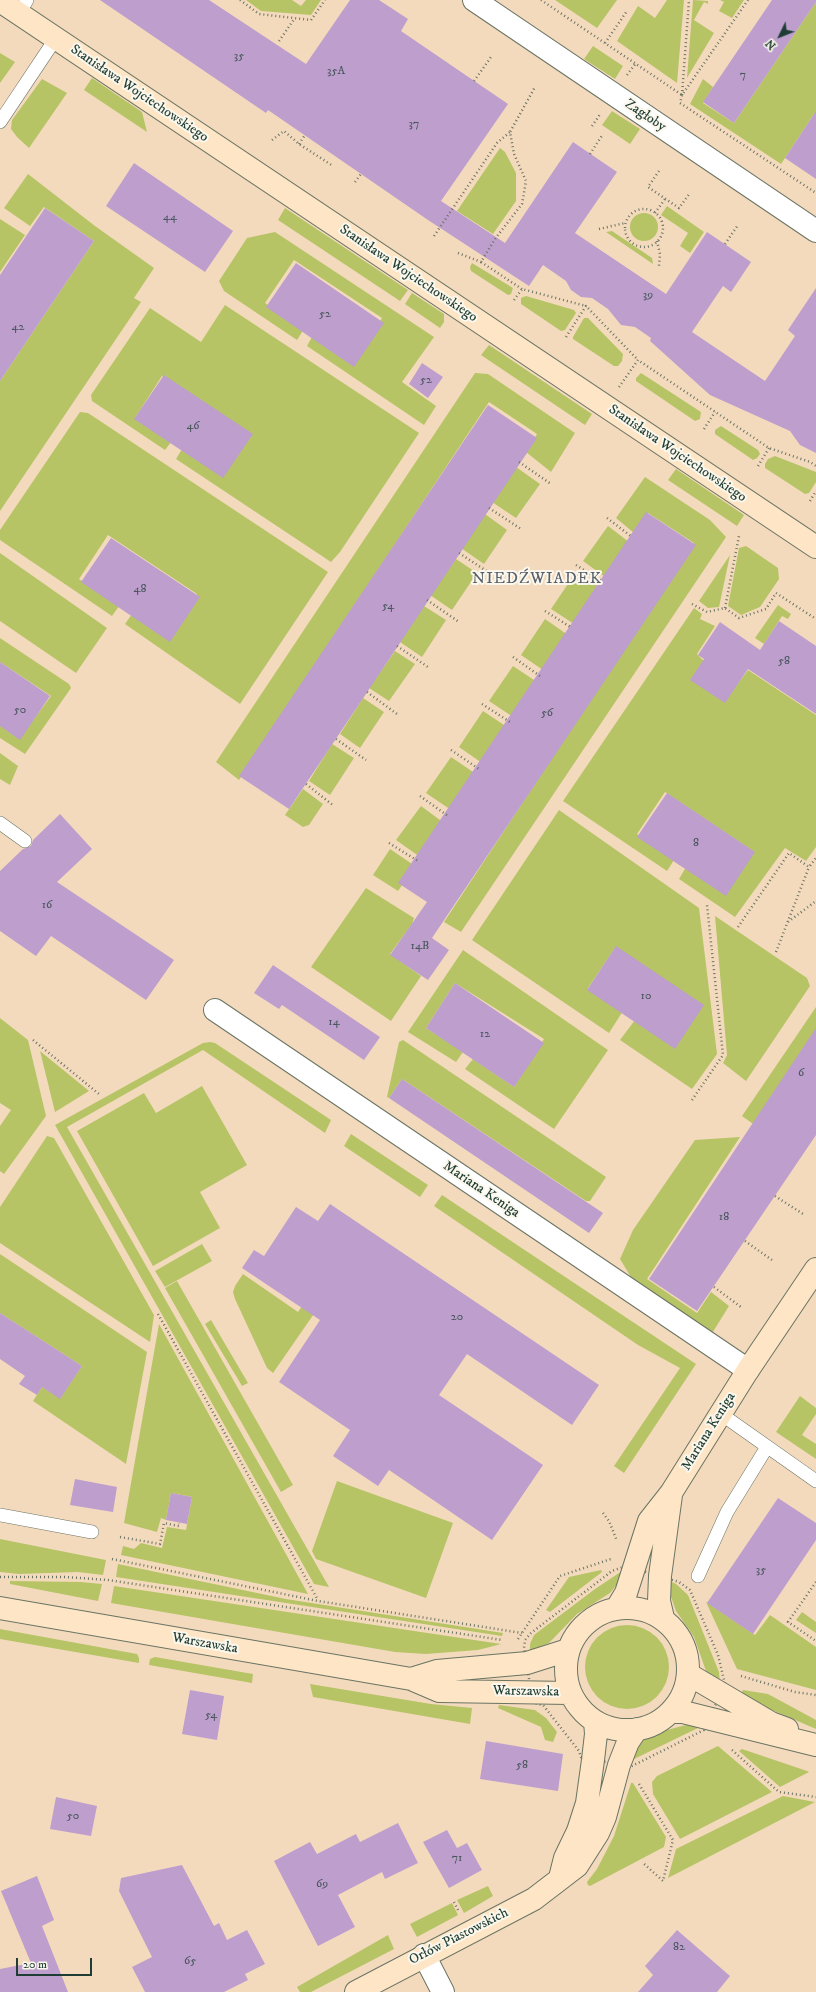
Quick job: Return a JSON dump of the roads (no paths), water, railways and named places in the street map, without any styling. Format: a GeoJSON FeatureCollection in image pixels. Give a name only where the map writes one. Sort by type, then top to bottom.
{"type":"FeatureCollection","features":[{"type":"Feature","properties":{"kind":"street","name":"Zagłoby"},"geometry":{"type":"LineString","coordinates":[[474,0],[816,231]]}},
{"type":"Feature","properties":{"kind":"street","name":"Stanisława Wojciechowskiego"},"geometry":{"type":"LineString","coordinates":[[0,1],[23,6],[56,38],[816,548]]}},
{"type":"Feature","properties":{"kind":"street","name":"Mariana Keniga"},"geometry":{"type":"LineString","coordinates":[[215,1010],[748,1370]]}},
{"type":"Feature","properties":{"kind":"street","name":"Mariana Keniga"},"geometry":{"type":"LineString","coordinates":[[617,1608],[626,1593],[649,1521],[671,1493],[748,1370],[816,1269]]}},
{"type":"Feature","properties":{"kind":"street","name":"Mariana Keniga"},"geometry":{"type":"LineString","coordinates":[[663,1618],[659,1601],[660,1576],[671,1493]]}},
{"type":"Feature","properties":{"kind":"street"},"geometry":{"type":"LineString","coordinates":[[633,1607],[649,1611],[663,1618],[683,1643],[688,1658],[688,1674],[683,1694],[671,1712],[650,1726],[623,1730],[608,1727],[595,1721],[576,1704],[570,1693],[566,1672],[568,1650],[575,1635],[586,1622],[601,1613],[617,1608],[633,1607]]}},
{"type":"Feature","properties":{"kind":"street","name":"Warszawska"},"geometry":{"type":"LineString","coordinates":[[0,1608],[411,1679],[439,1691],[531,1691],[570,1693]]}},
{"type":"Feature","properties":{"kind":"street","name":"Warszawska"},"geometry":{"type":"LineString","coordinates":[[411,1679],[437,1671],[527,1663],[568,1650]]}},
{"type":"Feature","properties":{"kind":"street"},"geometry":{"type":"LineString","coordinates":[[688,1674],[771,1723],[816,1739]]}},
{"type":"Feature","properties":{"kind":"street"},"geometry":{"type":"LineString","coordinates":[[671,1712],[683,1712],[721,1723],[816,1746]]}},
{"type":"Feature","properties":{"kind":"street"},"geometry":{"type":"LineString","coordinates":[[560,1878],[565,1858],[578,1831],[586,1803],[594,1760],[596,1734],[595,1721]]}},
{"type":"Feature","properties":{"kind":"street","name":"Orłów Piastowskich"},"geometry":{"type":"LineString","coordinates":[[356,1992],[424,1955],[534,1899],[577,1866],[598,1833],[605,1817],[619,1765],[628,1742],[637,1729]]}},
{"type":"Feature","properties":{"kind":"street"},"geometry":{"type":"LineString","coordinates":[[424,1955],[443,1992]]}},
{"type":"Feature","properties":{"kind":"lane"},"geometry":{"type":"LineString","coordinates":[[0,122],[56,38]]}},
{"type":"Feature","properties":{"kind":"lane"},"geometry":{"type":"LineString","coordinates":[[0,823],[25,840]]}},
{"type":"Feature","properties":{"kind":"lane"},"geometry":{"type":"LineString","coordinates":[[721,1414],[816,1481]]}},
{"type":"Feature","properties":{"kind":"lane"},"geometry":{"type":"LineString","coordinates":[[698,1576],[727,1512],[767,1447]]}},
{"type":"Feature","properties":{"kind":"lane"},"geometry":{"type":"LineString","coordinates":[[0,1515],[92,1532]]}},
{"type":"Feature","properties":{"kind":"district","name":"NIEDŹWIADEK"},"geometry":{"type":"Point","coordinates":[537,580]}}]}
